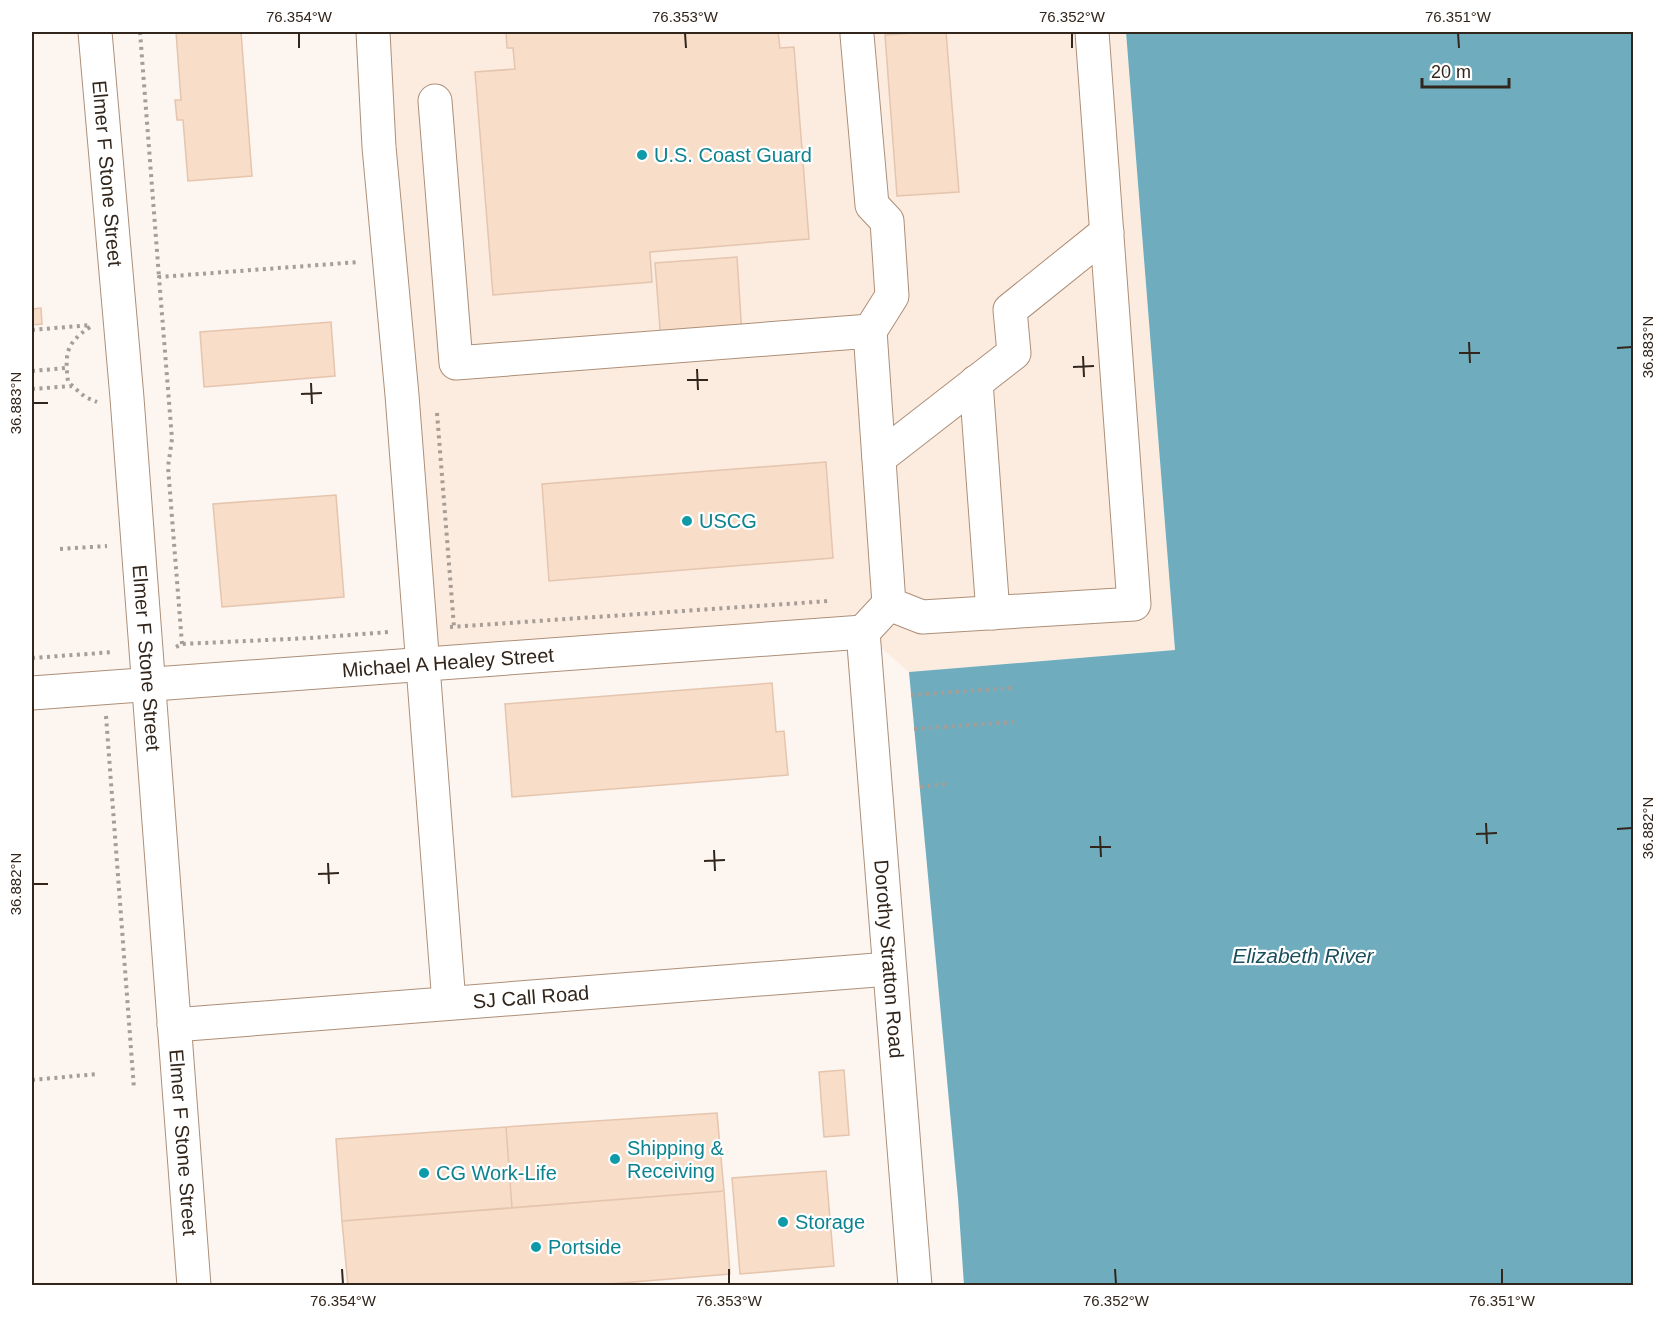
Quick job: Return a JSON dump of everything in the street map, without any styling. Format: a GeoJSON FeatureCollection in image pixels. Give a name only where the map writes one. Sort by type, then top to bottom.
{"type":"FeatureCollection","features":[{"type":"Feature","properties":{"kind":"street","name":"Elmer F Stone Street"},"geometry":{"type":"LineString","coordinates":[[95,32],[126,387],[194,1286]]}},
{"type":"Feature","properties":{"kind":"street"},"geometry":{"type":"LineString","coordinates":[[373,32],[380,147],[421,630],[449,1003]]}},
{"type":"Feature","properties":{"kind":"street"},"geometry":{"type":"LineString","coordinates":[[889,604],[922,617],[1134,604],[1092,32]]}},
{"type":"Feature","properties":{"kind":"street"},"geometry":{"type":"LineString","coordinates":[[858,35],[872,205],[887,221],[892,296],[870,331],[889,604],[863,632]]}},
{"type":"Feature","properties":{"kind":"street"},"geometry":{"type":"LineString","coordinates":[[435,101],[456,363],[870,331]]}},
{"type":"Feature","properties":{"kind":"street"},"geometry":{"type":"LineString","coordinates":[[879,458],[1014,353],[1010,310],[1107,232]]}},
{"type":"Feature","properties":{"kind":"street"},"geometry":{"type":"LineString","coordinates":[[976,382],[993,612]]}},
{"type":"Feature","properties":{"kind":"street","name":"Michael A Healey Street"},"geometry":{"type":"LineString","coordinates":[[32,693],[863,632]]}},
{"type":"Feature","properties":{"kind":"street","name":"Dorothy Stratton Road"},"geometry":{"type":"LineString","coordinates":[[863,632],[915,1286]]}},
{"type":"Feature","properties":{"kind":"street","name":"SJ Call Road"},"geometry":{"type":"LineString","coordinates":[[174,1024],[889,969]]}},
{"type":"Feature","properties":{"kind":"path"},"geometry":{"type":"LineString","coordinates":[[140,32],[172,439],[168,467],[182,644]]}},
{"type":"Feature","properties":{"kind":"path"},"geometry":{"type":"LineString","coordinates":[[159,276],[390,260]]}},
{"type":"Feature","properties":{"kind":"path"},"geometry":{"type":"LineString","coordinates":[[32,330],[95,324],[72,342],[66,368],[68,382],[72,386],[85,397],[106,406]]}},
{"type":"Feature","properties":{"kind":"path"},"geometry":{"type":"LineString","coordinates":[[32,371],[66,368]]}},
{"type":"Feature","properties":{"kind":"path"},"geometry":{"type":"LineString","coordinates":[[32,389],[72,386]]}},
{"type":"Feature","properties":{"kind":"path"},"geometry":{"type":"LineString","coordinates":[[437,412],[454,627]]}},
{"type":"Feature","properties":{"kind":"path"},"geometry":{"type":"LineString","coordinates":[[60,549],[138,544]]}},
{"type":"Feature","properties":{"kind":"path"},"geometry":{"type":"LineString","coordinates":[[32,658],[173,648],[182,644],[421,630],[837,600]]}},
{"type":"Feature","properties":{"kind":"path"},"geometry":{"type":"LineString","coordinates":[[104,687],[135,1089]]}},
{"type":"Feature","properties":{"kind":"path"},"geometry":{"type":"LineString","coordinates":[[911,695],[1011,688]]}},
{"type":"Feature","properties":{"kind":"path"},"geometry":{"type":"LineString","coordinates":[[914,729],[1013,722]]}},
{"type":"Feature","properties":{"kind":"path"},"geometry":{"type":"LineString","coordinates":[[920,787],[945,784]]}},
{"type":"Feature","properties":{"kind":"path"},"geometry":{"type":"LineString","coordinates":[[32,1080],[97,1074]]}},
{"type":"Feature","properties":{"kind":"shaded area"},"geometry":{"type":"Polygon","coordinates":[[[373,32],[1126,32],[1175,650],[909,672],[863,632],[423,665],[373,32]]]}},
{"type":"Feature","properties":{"kind":"water","name":"Elizabeth River"},"geometry":{"type":"Polygon","coordinates":[[[1126,32],[1633,32],[1633,1285],[964,1285],[909,672],[1175,650],[1126,32]]]}},
{"type":"Feature","properties":{"kind":"building"},"geometry":{"type":"Polygon","coordinates":[[[176,32],[241,32],[252,176],[188,181],[183,120],[177,120],[175,100],[181,100],[176,32]]]}},
{"type":"Feature","properties":{"kind":"building","name":"U.S. Coast Guard"},"geometry":{"type":"Polygon","coordinates":[[[506,32],[778,32],[780,48],[794,47],[809,239],[650,252],[652,282],[493,295],[475,72],[515,69],[513,48],[507,48],[506,32]]]}},
{"type":"Feature","properties":{"kind":"building"},"geometry":{"type":"Polygon","coordinates":[[[946,32],[959,192],[897,196],[885,35],[946,32]]]}},
{"type":"Feature","properties":{"kind":"building"},"geometry":{"type":"Polygon","coordinates":[[[737,257],[742,335],[661,342],[655,263],[737,257]]]}},
{"type":"Feature","properties":{"kind":"building"},"geometry":{"type":"Polygon","coordinates":[[[41,308],[42,324],[32,325],[32,309],[41,308]]]}},
{"type":"Feature","properties":{"kind":"building"},"geometry":{"type":"Polygon","coordinates":[[[331,322],[335,376],[204,387],[200,332],[331,322]]]}},
{"type":"Feature","properties":{"kind":"building","name":"USCG"},"geometry":{"type":"Polygon","coordinates":[[[826,462],[833,558],[549,581],[542,484],[826,462]]]}},
{"type":"Feature","properties":{"kind":"building"},"geometry":{"type":"Polygon","coordinates":[[[336,495],[344,597],[222,607],[213,504],[336,495]]]}},
{"type":"Feature","properties":{"kind":"building"},"geometry":{"type":"Polygon","coordinates":[[[772,683],[776,732],[784,731],[788,775],[512,797],[505,704],[772,683]]]}},
{"type":"Feature","properties":{"kind":"building"},"geometry":{"type":"Polygon","coordinates":[[[844,1070],[849,1135],[824,1137],[819,1072],[844,1070]]]}},
{"type":"Feature","properties":{"kind":"building","name":"Shipping & Receiving"},"geometry":{"type":"Polygon","coordinates":[[[717,1113],[724,1191],[512,1208],[506,1127],[717,1113]]]}},
{"type":"Feature","properties":{"kind":"building","name":"CG Work-Life"},"geometry":{"type":"Polygon","coordinates":[[[506,1127],[512,1208],[342,1221],[336,1139],[506,1127]]]}},
{"type":"Feature","properties":{"kind":"building","name":"Storage"},"geometry":{"type":"Polygon","coordinates":[[[826,1171],[834,1266],[740,1274],[732,1178],[826,1171]]]}},
{"type":"Feature","properties":{"kind":"building","name":"Portside"},"geometry":{"type":"Polygon","coordinates":[[[724,1191],[730,1274],[585,1286],[348,1286],[342,1221],[724,1191]]]}},
{"type":"Feature","properties":{"kind":"place","name":"U.S. Coast Guard"},"geometry":{"type":"Point","coordinates":[642,155]}},
{"type":"Feature","properties":{"kind":"place","name":"USCG"},"geometry":{"type":"Point","coordinates":[687,521]}},
{"type":"Feature","properties":{"kind":"place","name":"Shipping & Receiving"},"geometry":{"type":"Point","coordinates":[615,1159]}},
{"type":"Feature","properties":{"kind":"place","name":"CG Work-Life"},"geometry":{"type":"Point","coordinates":[424,1173]}},
{"type":"Feature","properties":{"kind":"place","name":"Storage"},"geometry":{"type":"Point","coordinates":[783,1222]}},
{"type":"Feature","properties":{"kind":"place","name":"Portside"},"geometry":{"type":"Point","coordinates":[536,1247]}}]}
